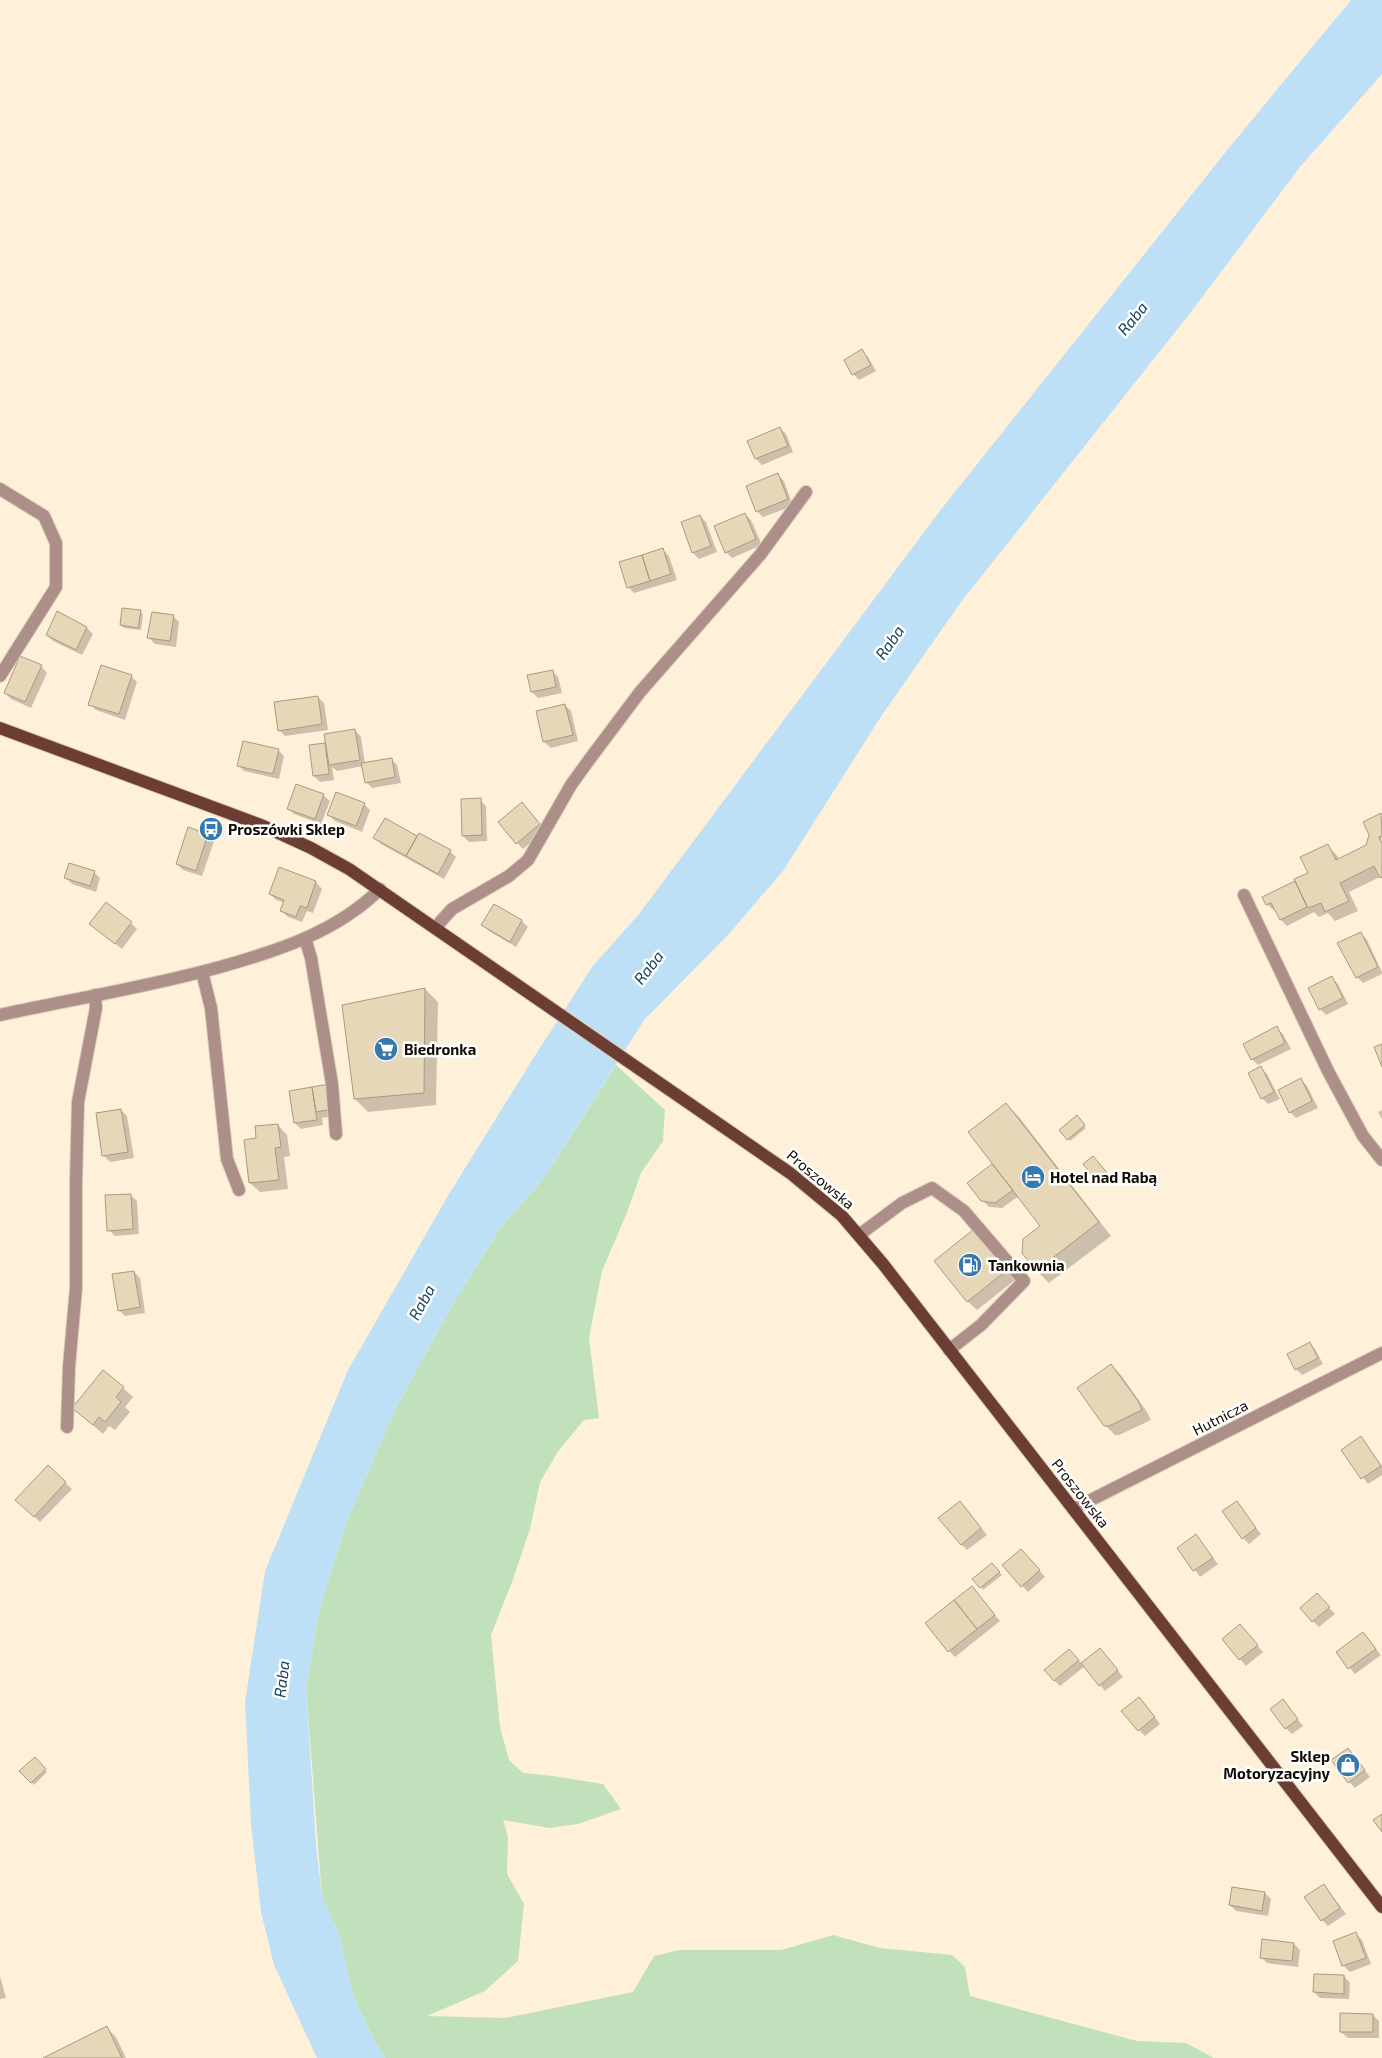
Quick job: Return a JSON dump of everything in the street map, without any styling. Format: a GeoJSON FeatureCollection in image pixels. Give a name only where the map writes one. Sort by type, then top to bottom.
{"type":"FeatureCollection","features":[{"type":"Feature","properties":{"kind":"main road","name":"Proszowska"},"geometry":{"type":"LineString","coordinates":[[0,728],[261,826],[311,848],[380,889],[725,1127],[804,1184],[842,1216],[949,1350],[1382,1907]]}},
{"type":"Feature","properties":{"kind":"street"},"geometry":{"type":"LineString","coordinates":[[0,489],[44,516],[56,543],[56,587],[0,676]]}},
{"type":"Feature","properties":{"kind":"street"},"geometry":{"type":"LineString","coordinates":[[435,928],[452,910],[509,876],[528,860],[571,785],[640,692],[760,555],[806,492]]}},
{"type":"Feature","properties":{"kind":"street"},"geometry":{"type":"LineString","coordinates":[[0,1015],[202,972],[263,954],[324,930],[358,908],[380,889]]}},
{"type":"Feature","properties":{"kind":"street"},"geometry":{"type":"LineString","coordinates":[[1244,895],[1328,1071],[1363,1136],[1382,1160]]}},
{"type":"Feature","properties":{"kind":"street"},"geometry":{"type":"LineString","coordinates":[[305,938],[311,958],[332,1084],[336,1134]]}},
{"type":"Feature","properties":{"kind":"street"},"geometry":{"type":"LineString","coordinates":[[202,972],[211,1008],[227,1159],[239,1190]]}},
{"type":"Feature","properties":{"kind":"street"},"geometry":{"type":"LineString","coordinates":[[67,1427],[69,1367],[76,1288],[78,1102],[96,1008],[95,995]]}},
{"type":"Feature","properties":{"kind":"street"},"geometry":{"type":"LineString","coordinates":[[859,1235],[902,1202],[932,1188],[964,1211],[1024,1281],[981,1324],[949,1350]]}},
{"type":"Feature","properties":{"kind":"street","name":"Hutnicza"},"geometry":{"type":"LineString","coordinates":[[1073,1509],[1382,1353]]}},
{"type":"Feature","properties":{"kind":"green space"},"geometry":{"type":"Polygon","coordinates":[[[616,1065],[665,1110],[663,1141],[641,1173],[626,1215],[602,1271],[589,1338],[599,1418],[584,1420],[559,1450],[540,1482],[530,1529],[491,1635],[500,1727],[509,1760],[523,1773],[603,1784],[621,1809],[578,1824],[549,1828],[503,1820],[508,1837],[507,1874],[524,1904],[518,1961],[485,1991],[427,2016],[505,2018],[633,1992],[654,1956],[679,1950],[781,1950],[833,1935],[880,1948],[952,1955],[965,1967],[970,1996],[1137,2041],[1186,2043],[1214,2058],[385,2058],[375,2042],[353,1996],[339,1934],[322,1897],[306,1688],[319,1611],[348,1518],[397,1406],[451,1307],[501,1227],[545,1177],[616,1065]]]}},
{"type":"Feature","properties":{"kind":"water","name":"Raba"},"geometry":{"type":"Polygon","coordinates":[[[1351,0],[1382,0],[1382,74],[1300,167],[1191,312],[961,602],[882,715],[783,871],[728,935],[644,1020],[545,1177],[501,1227],[451,1307],[397,1406],[348,1518],[319,1611],[306,1688],[316,1844],[322,1897],[339,1934],[353,1996],[375,2042],[385,2058],[317,2058],[274,1965],[261,1912],[251,1824],[245,1702],[265,1571],[348,1370],[449,1194],[592,967],[639,914],[939,512],[1228,149],[1351,0]]]}},
{"type":"Feature","properties":{"kind":"building"},"geometry":{"type":"Polygon","coordinates":[[[862,349],[871,365],[852,375],[844,360],[862,349]]]}},
{"type":"Feature","properties":{"kind":"building"},"geometry":{"type":"Polygon","coordinates":[[[780,427],[788,446],[755,459],[747,441],[780,427]]]}},
{"type":"Feature","properties":{"kind":"building"},"geometry":{"type":"Polygon","coordinates":[[[778,473],[788,499],[756,512],[746,486],[778,473]]]}},
{"type":"Feature","properties":{"kind":"building"},"geometry":{"type":"Polygon","coordinates":[[[745,513],[756,539],[725,553],[714,526],[745,513]]]}},
{"type":"Feature","properties":{"kind":"building"},"geometry":{"type":"Polygon","coordinates":[[[700,515],[711,546],[692,553],[681,522],[700,515]]]}},
{"type":"Feature","properties":{"kind":"building"},"geometry":{"type":"Polygon","coordinates":[[[663,548],[671,574],[650,581],[642,555],[663,548]]]}},
{"type":"Feature","properties":{"kind":"building"},"geometry":{"type":"Polygon","coordinates":[[[642,555],[650,581],[627,588],[619,562],[642,555]]]}},
{"type":"Feature","properties":{"kind":"building"},"geometry":{"type":"Polygon","coordinates":[[[122,608],[141,610],[138,628],[120,625],[122,608]]]}},
{"type":"Feature","properties":{"kind":"building"},"geometry":{"type":"Polygon","coordinates":[[[57,611],[87,627],[76,650],[46,635],[57,611]]]}},
{"type":"Feature","properties":{"kind":"building"},"geometry":{"type":"Polygon","coordinates":[[[152,612],[174,615],[170,641],[147,638],[152,612]]]}},
{"type":"Feature","properties":{"kind":"building"},"geometry":{"type":"Polygon","coordinates":[[[20,656],[42,665],[25,702],[4,693],[20,656]]]}},
{"type":"Feature","properties":{"kind":"building"},"geometry":{"type":"Polygon","coordinates":[[[101,665],[132,675],[119,714],[88,705],[101,665]]]}},
{"type":"Feature","properties":{"kind":"building"},"geometry":{"type":"Polygon","coordinates":[[[553,670],[556,687],[531,692],[527,675],[553,670]]]}},
{"type":"Feature","properties":{"kind":"building"},"geometry":{"type":"Polygon","coordinates":[[[318,696],[322,724],[278,731],[274,702],[318,696]]]}},
{"type":"Feature","properties":{"kind":"building"},"geometry":{"type":"Polygon","coordinates":[[[565,704],[573,735],[543,742],[536,711],[565,704]]]}},
{"type":"Feature","properties":{"kind":"building"},"geometry":{"type":"Polygon","coordinates":[[[355,729],[360,760],[329,765],[324,734],[355,729]]]}},
{"type":"Feature","properties":{"kind":"building"},"geometry":{"type":"Polygon","coordinates":[[[243,741],[279,749],[273,774],[237,766],[243,741]]]}},
{"type":"Feature","properties":{"kind":"building"},"geometry":{"type":"Polygon","coordinates":[[[325,743],[329,774],[313,776],[309,745],[325,743]]]}},
{"type":"Feature","properties":{"kind":"building"},"geometry":{"type":"Polygon","coordinates":[[[392,758],[395,777],[365,783],[361,763],[392,758]]]}},
{"type":"Feature","properties":{"kind":"building"},"geometry":{"type":"Polygon","coordinates":[[[296,784],[324,794],[315,819],[287,809],[296,784]]]}},
{"type":"Feature","properties":{"kind":"building"},"geometry":{"type":"Polygon","coordinates":[[[336,792],[365,803],[356,826],[327,815],[336,792]]]}},
{"type":"Feature","properties":{"kind":"building"},"geometry":{"type":"Polygon","coordinates":[[[481,798],[482,835],[462,836],[461,799],[481,798]]]}},
{"type":"Feature","properties":{"kind":"building"},"geometry":{"type":"Polygon","coordinates":[[[522,802],[540,824],[516,844],[498,822],[522,802]]]}},
{"type":"Feature","properties":{"kind":"building"},"geometry":{"type":"Polygon","coordinates":[[[1381,813],[1382,836],[1379,837],[1382,844],[1382,877],[1380,878],[1374,866],[1340,883],[1349,901],[1325,912],[1321,903],[1308,908],[1294,879],[1308,873],[1300,857],[1328,844],[1336,860],[1366,845],[1369,835],[1363,822],[1381,813]]]}},
{"type":"Feature","properties":{"kind":"building"},"geometry":{"type":"Polygon","coordinates":[[[385,818],[417,836],[406,856],[373,838],[385,818]]]}},
{"type":"Feature","properties":{"kind":"building"},"geometry":{"type":"Polygon","coordinates":[[[188,827],[208,834],[196,871],[176,864],[188,827]]]}},
{"type":"Feature","properties":{"kind":"building"},"geometry":{"type":"Polygon","coordinates":[[[419,833],[451,850],[438,874],[406,856],[419,833]]]}},
{"type":"Feature","properties":{"kind":"building"},"geometry":{"type":"Polygon","coordinates":[[[69,863],[95,871],[90,886],[64,878],[69,863]]]}},
{"type":"Feature","properties":{"kind":"building"},"geometry":{"type":"Polygon","coordinates":[[[279,867],[316,881],[307,908],[300,906],[296,917],[280,911],[284,900],[269,894],[279,867]]]}},
{"type":"Feature","properties":{"kind":"building"},"geometry":{"type":"Polygon","coordinates":[[[1295,881],[1307,907],[1280,920],[1271,903],[1266,905],[1262,897],[1295,881]]]}},
{"type":"Feature","properties":{"kind":"building"},"geometry":{"type":"Polygon","coordinates":[[[106,902],[132,922],[115,944],[89,924],[106,902]]]}},
{"type":"Feature","properties":{"kind":"building"},"geometry":{"type":"Polygon","coordinates":[[[494,904],[522,920],[510,942],[481,925],[494,904]]]}},
{"type":"Feature","properties":{"kind":"building"},"geometry":{"type":"Polygon","coordinates":[[[1361,932],[1378,967],[1356,978],[1337,943],[1361,932]]]}},
{"type":"Feature","properties":{"kind":"building"},"geometry":{"type":"Polygon","coordinates":[[[1332,976],[1343,998],[1319,1010],[1308,988],[1332,976]]]}},
{"type":"Feature","properties":{"kind":"building","name":"Biedronka"},"geometry":{"type":"Polygon","coordinates":[[[425,988],[424,1093],[354,1099],[342,1005],[425,988]]]}},
{"type":"Feature","properties":{"kind":"building"},"geometry":{"type":"Polygon","coordinates":[[[1277,1026],[1285,1043],[1251,1060],[1243,1044],[1277,1026]]]}},
{"type":"Feature","properties":{"kind":"building"},"geometry":{"type":"Polygon","coordinates":[[[1382,1044],[1382,1067],[1374,1047],[1382,1044]]]}},
{"type":"Feature","properties":{"kind":"building"},"geometry":{"type":"Polygon","coordinates":[[[1261,1066],[1274,1092],[1261,1099],[1248,1073],[1261,1066]]]}},
{"type":"Feature","properties":{"kind":"building"},"geometry":{"type":"Polygon","coordinates":[[[1301,1078],[1312,1101],[1289,1113],[1278,1090],[1301,1078]]]}},
{"type":"Feature","properties":{"kind":"building"},"geometry":{"type":"Polygon","coordinates":[[[329,1084],[333,1109],[316,1112],[312,1087],[329,1084]]]}},
{"type":"Feature","properties":{"kind":"building"},"geometry":{"type":"Polygon","coordinates":[[[312,1087],[317,1120],[294,1123],[289,1091],[312,1087]]]}},
{"type":"Feature","properties":{"kind":"building","name":"Hotel nad Rabą"},"geometry":{"type":"Polygon","coordinates":[[[1006,1103],[1099,1222],[1036,1271],[1022,1253],[1023,1239],[1040,1226],[968,1132],[1006,1103]]]}},
{"type":"Feature","properties":{"kind":"building"},"geometry":{"type":"Polygon","coordinates":[[[121,1109],[128,1152],[102,1156],[96,1113],[121,1109]]]}},
{"type":"Feature","properties":{"kind":"building"},"geometry":{"type":"Polygon","coordinates":[[[1077,1115],[1085,1125],[1067,1140],[1059,1130],[1077,1115]]]}},
{"type":"Feature","properties":{"kind":"building"},"geometry":{"type":"Polygon","coordinates":[[[278,1124],[281,1147],[275,1148],[279,1180],[249,1183],[244,1140],[256,1138],[255,1126],[278,1124]]]}},
{"type":"Feature","properties":{"kind":"building"},"geometry":{"type":"Polygon","coordinates":[[[1093,1156],[1109,1175],[1099,1184],[1083,1164],[1093,1156]]]}},
{"type":"Feature","properties":{"kind":"building"},"geometry":{"type":"Polygon","coordinates":[[[992,1164],[1013,1190],[995,1203],[981,1201],[967,1183],[992,1164]]]}},
{"type":"Feature","properties":{"kind":"building"},"geometry":{"type":"Polygon","coordinates":[[[131,1194],[133,1229],[107,1231],[105,1195],[131,1194]]]}},
{"type":"Feature","properties":{"kind":"building","name":"Tankownia"},"geometry":{"type":"Polygon","coordinates":[[[974,1229],[1007,1270],[967,1302],[934,1261],[974,1229]]]}},
{"type":"Feature","properties":{"kind":"building"},"geometry":{"type":"Polygon","coordinates":[[[134,1271],[140,1307],[118,1311],[112,1274],[134,1271]]]}},
{"type":"Feature","properties":{"kind":"building"},"geometry":{"type":"Polygon","coordinates":[[[1310,1342],[1318,1358],[1295,1370],[1287,1354],[1310,1342]]]}},
{"type":"Feature","properties":{"kind":"building"},"geometry":{"type":"Polygon","coordinates":[[[1111,1364],[1138,1401],[1142,1410],[1109,1426],[1104,1426],[1077,1388],[1111,1364]]]}},
{"type":"Feature","properties":{"kind":"building"},"geometry":{"type":"Polygon","coordinates":[[[103,1370],[124,1387],[116,1397],[121,1402],[105,1422],[99,1417],[93,1425],[72,1408],[103,1370]]]}},
{"type":"Feature","properties":{"kind":"building"},"geometry":{"type":"Polygon","coordinates":[[[1361,1436],[1381,1466],[1361,1479],[1341,1450],[1361,1436]]]}},
{"type":"Feature","properties":{"kind":"building"},"geometry":{"type":"Polygon","coordinates":[[[48,1465],[66,1482],[34,1517],[15,1500],[48,1465]]]}},
{"type":"Feature","properties":{"kind":"building"},"geometry":{"type":"Polygon","coordinates":[[[960,1501],[981,1528],[961,1545],[938,1518],[960,1501]]]}},
{"type":"Feature","properties":{"kind":"building"},"geometry":{"type":"Polygon","coordinates":[[[1237,1501],[1256,1528],[1242,1539],[1222,1511],[1237,1501]]]}},
{"type":"Feature","properties":{"kind":"building"},"geometry":{"type":"Polygon","coordinates":[[[1196,1534],[1213,1558],[1193,1571],[1177,1548],[1196,1534]]]}},
{"type":"Feature","properties":{"kind":"building"},"geometry":{"type":"Polygon","coordinates":[[[1021,1549],[1040,1570],[1021,1587],[1002,1565],[1021,1549]]]}},
{"type":"Feature","properties":{"kind":"building"},"geometry":{"type":"Polygon","coordinates":[[[992,1563],[1000,1572],[980,1588],[972,1579],[992,1563]]]}},
{"type":"Feature","properties":{"kind":"building"},"geometry":{"type":"Polygon","coordinates":[[[972,1586],[995,1615],[977,1629],[954,1600],[972,1586]]]}},
{"type":"Feature","properties":{"kind":"building"},"geometry":{"type":"Polygon","coordinates":[[[1317,1593],[1330,1607],[1312,1622],[1300,1608],[1317,1593]]]}},
{"type":"Feature","properties":{"kind":"building"},"geometry":{"type":"Polygon","coordinates":[[[954,1600],[977,1629],[948,1652],[925,1623],[954,1600]]]}},
{"type":"Feature","properties":{"kind":"building"},"geometry":{"type":"Polygon","coordinates":[[[1240,1624],[1258,1645],[1239,1660],[1222,1639],[1240,1624]]]}},
{"type":"Feature","properties":{"kind":"building"},"geometry":{"type":"Polygon","coordinates":[[[1363,1632],[1376,1649],[1348,1669],[1336,1652],[1363,1632]]]}},
{"type":"Feature","properties":{"kind":"building"},"geometry":{"type":"Polygon","coordinates":[[[1100,1648],[1118,1670],[1099,1686],[1081,1663],[1100,1648]]]}},
{"type":"Feature","properties":{"kind":"building"},"geometry":{"type":"Polygon","coordinates":[[[1069,1649],[1079,1660],[1054,1681],[1044,1670],[1069,1649]]]}},
{"type":"Feature","properties":{"kind":"building"},"geometry":{"type":"Polygon","coordinates":[[[1139,1697],[1155,1717],[1138,1731],[1121,1711],[1139,1697]]]}},
{"type":"Feature","properties":{"kind":"building"},"geometry":{"type":"Polygon","coordinates":[[[1283,1699],[1298,1719],[1285,1729],[1270,1709],[1283,1699]]]}},
{"type":"Feature","properties":{"kind":"building","name":"Sklep Motoryzacyjny"},"geometry":{"type":"Polygon","coordinates":[[[1348,1748],[1365,1770],[1348,1783],[1331,1760],[1348,1748]]]}},
{"type":"Feature","properties":{"kind":"building"},"geometry":{"type":"Polygon","coordinates":[[[35,1757],[46,1769],[31,1783],[19,1771],[35,1757]]]}},
{"type":"Feature","properties":{"kind":"building"},"geometry":{"type":"Polygon","coordinates":[[[1382,1814],[1382,1832],[1373,1820],[1382,1814]]]}},
{"type":"Feature","properties":{"kind":"building"},"geometry":{"type":"Polygon","coordinates":[[[1324,1884],[1340,1908],[1321,1921],[1304,1897],[1324,1884]]]}},
{"type":"Feature","properties":{"kind":"building"},"geometry":{"type":"Polygon","coordinates":[[[1232,1887],[1265,1892],[1262,1911],[1229,1905],[1232,1887]]]}},
{"type":"Feature","properties":{"kind":"building"},"geometry":{"type":"Polygon","coordinates":[[[1356,1932],[1366,1958],[1342,1966],[1333,1941],[1356,1932]]]}},
{"type":"Feature","properties":{"kind":"building"},"geometry":{"type":"Polygon","coordinates":[[[1262,1939],[1294,1943],[1292,1961],[1260,1958],[1262,1939]]]}},
{"type":"Feature","properties":{"kind":"building"},"geometry":{"type":"Polygon","coordinates":[[[1314,1974],[1344,1975],[1344,1994],[1313,1992],[1314,1974]]]}},
{"type":"Feature","properties":{"kind":"building"},"geometry":{"type":"Polygon","coordinates":[[[1340,2013],[1373,2014],[1373,2032],[1340,2032],[1340,2013]]]}},
{"type":"Feature","properties":{"kind":"building"},"geometry":{"type":"Polygon","coordinates":[[[107,2026],[122,2058],[43,2058],[107,2026]]]}},
{"type":"Feature","properties":{"kind":"place","name":"Proszówki Sklep"},"geometry":{"type":"Point","coordinates":[211,829]}},
{"type":"Feature","properties":{"kind":"place","name":"Biedronka"},"geometry":{"type":"Point","coordinates":[386,1049]}},
{"type":"Feature","properties":{"kind":"place","name":"Hotel nad Rabą"},"geometry":{"type":"Point","coordinates":[1033,1177]}},
{"type":"Feature","properties":{"kind":"place","name":"Tankownia"},"geometry":{"type":"Point","coordinates":[970,1265]}},
{"type":"Feature","properties":{"kind":"place","name":"Sklep Motoryzacyjny"},"geometry":{"type":"Point","coordinates":[1348,1765]}}]}
